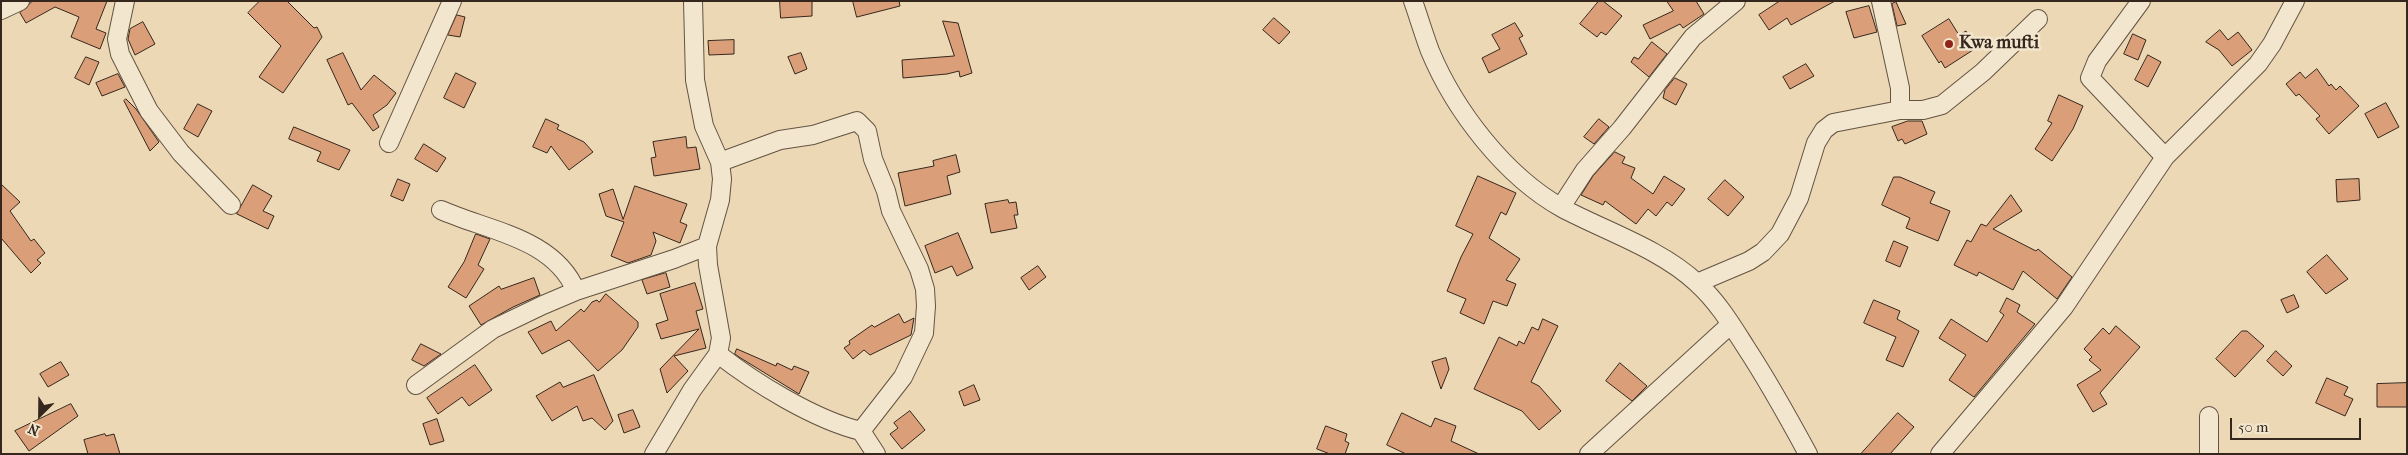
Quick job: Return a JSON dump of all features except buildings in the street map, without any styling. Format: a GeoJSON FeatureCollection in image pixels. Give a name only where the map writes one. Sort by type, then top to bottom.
{"type":"FeatureCollection","features":[{"type":"Feature","properties":{"kind":"street"},"geometry":{"type":"LineString","coordinates":[[1,10],[20,1]]}},
{"type":"Feature","properties":{"kind":"street"},"geometry":{"type":"LineString","coordinates":[[125,1],[117,39],[120,54],[149,111],[181,153],[231,205]]}},
{"type":"Feature","properties":{"kind":"street"},"geometry":{"type":"LineString","coordinates":[[388,143],[452,1]]}},
{"type":"Feature","properties":{"kind":"street"},"geometry":{"type":"LineString","coordinates":[[659,451],[692,390],[718,354],[721,338],[708,265],[707,246],[720,200],[722,179],[720,162],[704,126],[695,80],[693,1]]}},
{"type":"Feature","properties":{"kind":"street"},"geometry":{"type":"LineString","coordinates":[[1413,1],[1431,52],[1477,132],[1522,179],[1561,207],[1676,266],[1698,283],[1731,324],[1774,391],[1808,454]]}},
{"type":"Feature","properties":{"kind":"street"},"geometry":{"type":"LineString","coordinates":[[1561,207],[1585,170],[1622,128],[1693,36],[1736,1]]}},
{"type":"Feature","properties":{"kind":"street"},"geometry":{"type":"LineString","coordinates":[[1881,1],[1900,88],[1900,110]]}},
{"type":"Feature","properties":{"kind":"street"},"geometry":{"type":"LineString","coordinates":[[2140,1],[2096,61],[2090,78],[2100,92],[2165,157]]}},
{"type":"Feature","properties":{"kind":"street"},"geometry":{"type":"LineString","coordinates":[[1940,454],[2064,307],[2165,157],[2258,64],[2272,44],[2295,1]]}},
{"type":"Feature","properties":{"kind":"street"},"geometry":{"type":"LineString","coordinates":[[1698,283],[1756,256],[1780,234],[1799,198],[1816,142],[1824,130],[1833,122],[1900,110],[1934,108],[1950,100],[2038,19]]}},
{"type":"Feature","properties":{"kind":"street"},"geometry":{"type":"LineString","coordinates":[[720,162],[780,140],[813,135],[857,120],[867,131],[873,159],[886,191],[891,211],[920,269],[925,289],[926,306],[924,333],[903,377],[860,432]]}},
{"type":"Feature","properties":{"kind":"street"},"geometry":{"type":"LineString","coordinates":[[441,210],[467,222],[534,245],[562,266],[571,279],[576,291]]}},
{"type":"Feature","properties":{"kind":"street"},"geometry":{"type":"LineString","coordinates":[[416,385],[493,330],[576,291],[674,259],[707,246]]}},
{"type":"Feature","properties":{"kind":"street"},"geometry":{"type":"LineString","coordinates":[[1589,454],[1731,324]]}},
{"type":"Feature","properties":{"kind":"street"},"geometry":{"type":"LineString","coordinates":[[718,354],[735,367],[821,418],[837,426],[860,432],[876,454]]}},
{"type":"Feature","properties":{"kind":"street"},"geometry":{"type":"LineString","coordinates":[[2208,454],[2209,416]]}},
{"type":"Feature","properties":{"kind":"place","name":"Kwa mufti"},"geometry":{"type":"Point","coordinates":[1949,44]}}]}
